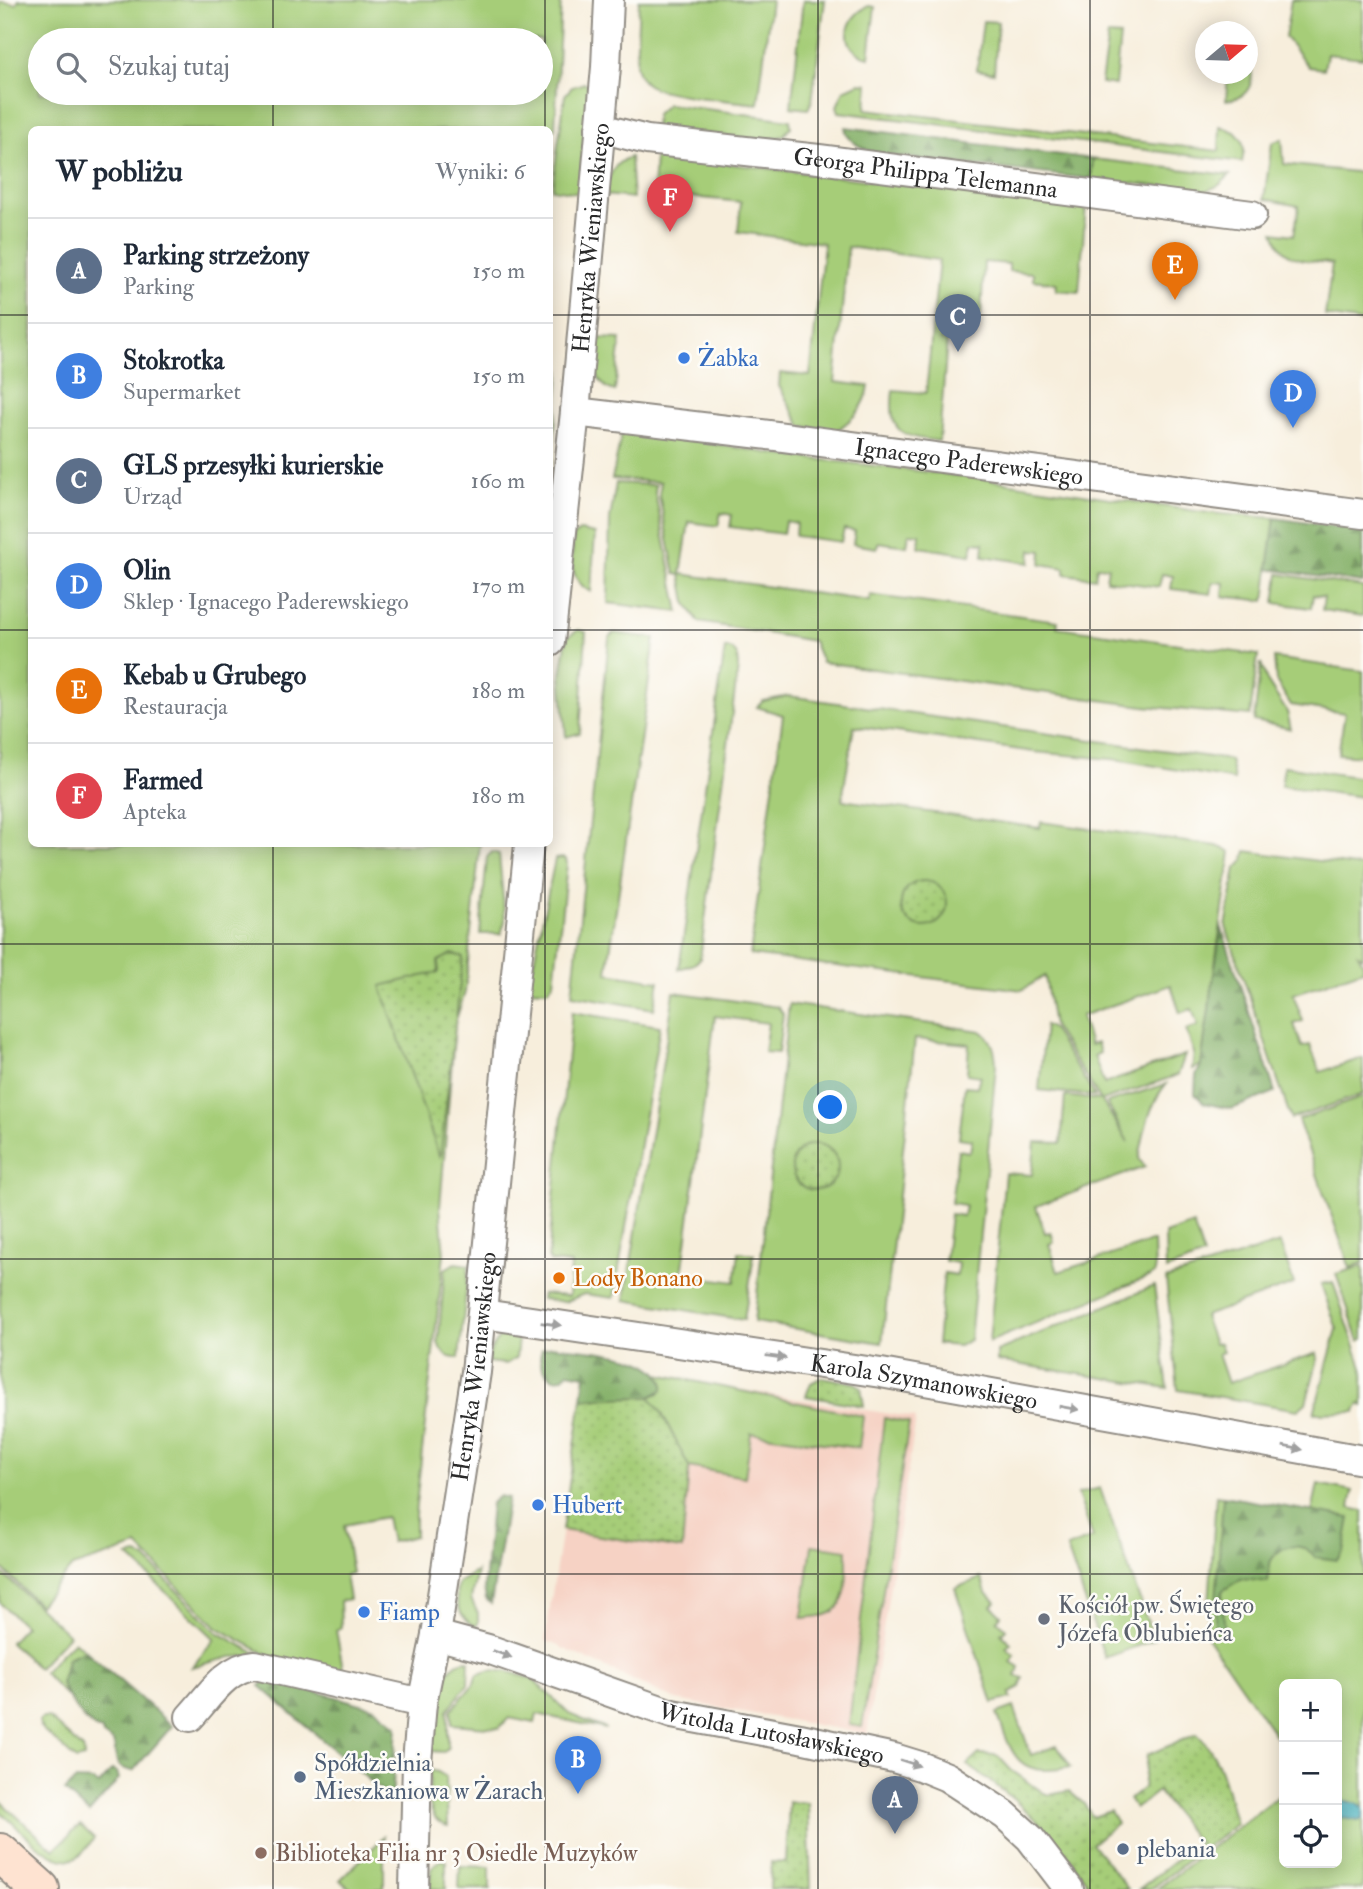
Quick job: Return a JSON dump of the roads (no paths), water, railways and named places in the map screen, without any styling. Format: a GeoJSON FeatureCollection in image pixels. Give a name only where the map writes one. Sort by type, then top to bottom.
{"type":"FeatureCollection","features":[{"type":"Feature","properties":{"kind":"street","name":"Henryka Wieniawskiego"},"geometry":{"type":"LineString","coordinates":[[553,614],[575,412],[606,66],[609,0]]}},
{"type":"Feature","properties":{"kind":"street","name":"Georga Philippa Telemanna"},"geometry":{"type":"LineString","coordinates":[[600,128],[647,140],[819,159],[1252,215]]}},
{"type":"Feature","properties":{"kind":"street","name":"Ignacego Paderewskiego"},"geometry":{"type":"LineString","coordinates":[[575,412],[1363,514]]}},
{"type":"Feature","properties":{"kind":"street","name":"Henryka Wieniawskiego"},"geometry":{"type":"LineString","coordinates":[[414,1889],[417,1762],[422,1703],[436,1635],[483,1314],[529,847]]}},
{"type":"Feature","properties":{"kind":"street","name":"Karola Szymanowskiego"},"geometry":{"type":"LineString","coordinates":[[483,1314],[881,1373],[1363,1460]]}},
{"type":"Feature","properties":{"kind":"street","name":"Witolda Lutosławskiego"},"geometry":{"type":"LineString","coordinates":[[436,1635],[488,1649],[671,1714],[867,1752],[929,1770],[957,1783],[1005,1815],[1030,1838],[1069,1889]]}},
{"type":"Feature","properties":{"kind":"street"},"geometry":{"type":"LineString","coordinates":[[190,1717],[231,1673],[255,1665],[422,1703]]}},
{"type":"Feature","properties":{"kind":"street"},"geometry":{"type":"LineString","coordinates":[[0,1853],[40,1889]]}},
{"type":"Feature","properties":{"kind":"water"},"geometry":{"type":"Polygon","coordinates":[[[1342,1800],[1363,1808],[1363,1819],[1358,1821],[1342,1818],[1342,1800]]]}},
{"type":"Feature","properties":{"kind":"place","name":"Farmed"},"geometry":{"type":"Point","coordinates":[670,232]}},
{"type":"Feature","properties":{"kind":"place","name":"Kebab u Grubego"},"geometry":{"type":"Point","coordinates":[1175,300]}},
{"type":"Feature","properties":{"kind":"place","name":"GLS przesyłki kurierskie"},"geometry":{"type":"Point","coordinates":[958,352]}},
{"type":"Feature","properties":{"kind":"place","name":"Żabka"},"geometry":{"type":"Point","coordinates":[684,358]}},
{"type":"Feature","properties":{"kind":"place","name":"Olin"},"geometry":{"type":"Point","coordinates":[1293,428]}},
{"type":"Feature","properties":{"kind":"place","name":"Lody Bonano"},"geometry":{"type":"Point","coordinates":[559,1278]}},
{"type":"Feature","properties":{"kind":"place","name":"Hubert"},"geometry":{"type":"Point","coordinates":[538,1505]}},
{"type":"Feature","properties":{"kind":"place","name":"Fiamp"},"geometry":{"type":"Point","coordinates":[364,1612]}},
{"type":"Feature","properties":{"kind":"place","name":"Kościół pw. Świętego Józefa Oblubieńca"},"geometry":{"type":"Point","coordinates":[1044,1619]}},
{"type":"Feature","properties":{"kind":"place","name":"Spółdzielnia Mieszkaniowa w Żarach"},"geometry":{"type":"Point","coordinates":[300,1777]}},
{"type":"Feature","properties":{"kind":"place","name":"Stokrotka"},"geometry":{"type":"Point","coordinates":[578,1794]}},
{"type":"Feature","properties":{"kind":"place","name":"Parking strzeżony"},"geometry":{"type":"Point","coordinates":[895,1834]}},
{"type":"Feature","properties":{"kind":"place","name":"plebania"},"geometry":{"type":"Point","coordinates":[1123,1849]}},
{"type":"Feature","properties":{"kind":"place","name":"Biblioteka Filia nr 3 Osiedle Muzyków"},"geometry":{"type":"Point","coordinates":[261,1853]}}]}
